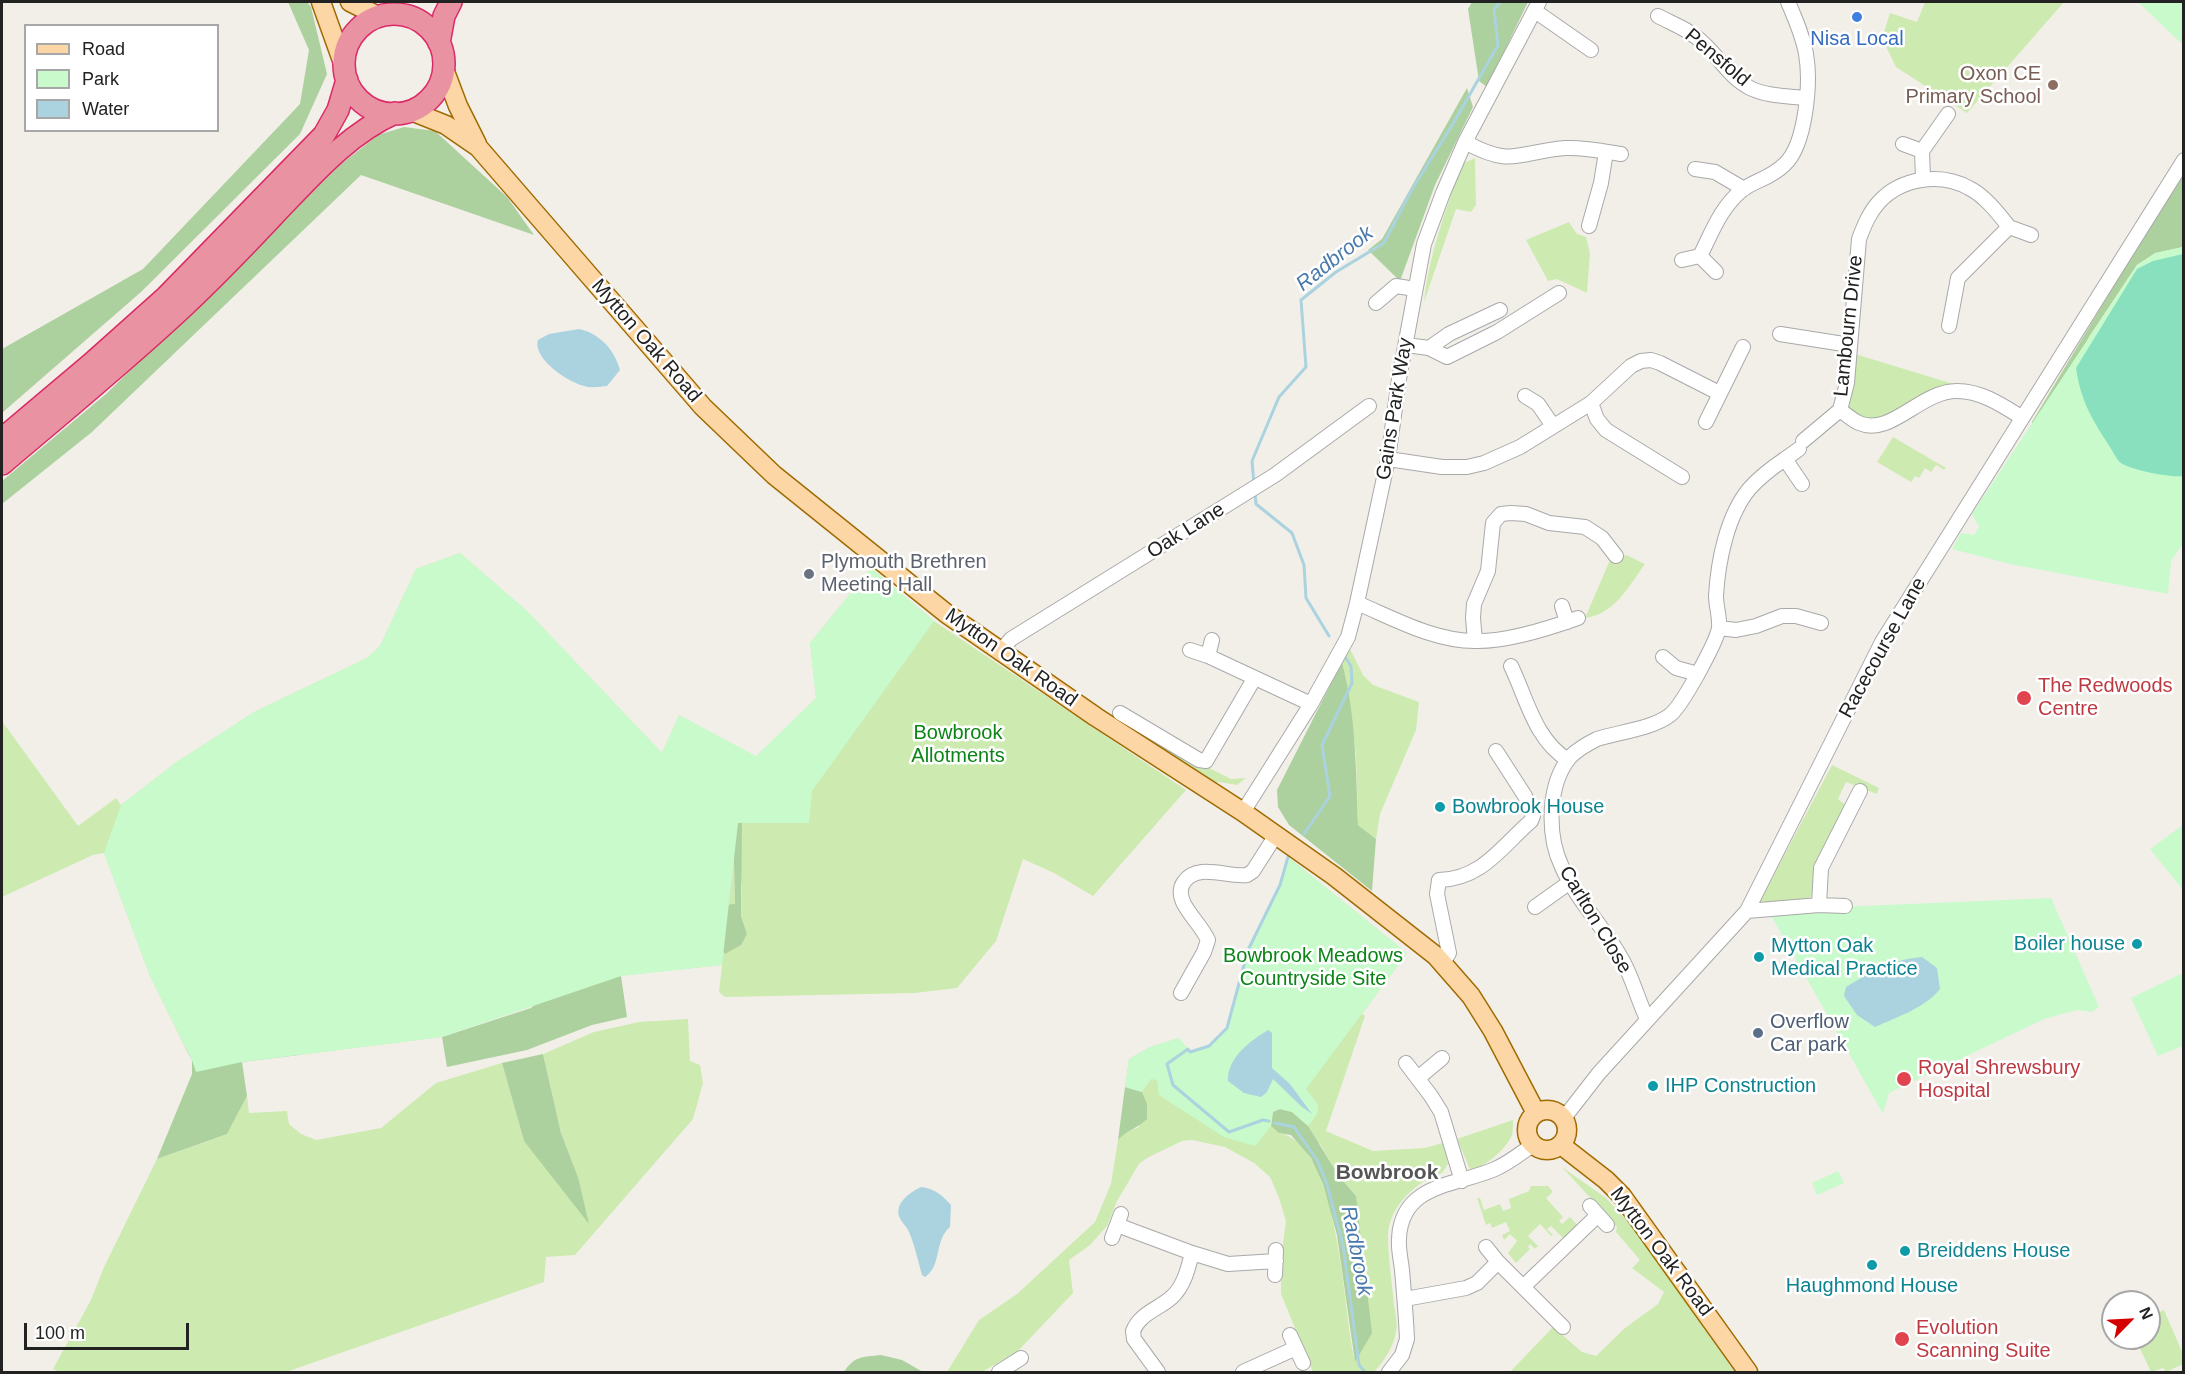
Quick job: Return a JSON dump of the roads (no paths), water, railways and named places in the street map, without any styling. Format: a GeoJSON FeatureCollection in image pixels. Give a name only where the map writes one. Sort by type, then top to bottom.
{"type":"FeatureCollection","features":[{"type":"Feature","properties":{"kind":"highway"},"geometry":{"type":"LineString","coordinates":[[2,439],[166,297],[324,135],[338,110],[346,73],[345,57],[351,39],[362,25],[413,2]]}},
{"type":"Feature","properties":{"kind":"highway"},"geometry":{"type":"LineString","coordinates":[[2,464],[180,309],[349,143],[378,121],[427,101],[439,86],[444,69],[440,43],[444,16],[451,2]]}},
{"type":"Feature","properties":{"kind":"highway"},"geometry":{"type":"LineString","coordinates":[[384,15],[401,14],[420,21],[428,27],[440,43]]}},
{"type":"Feature","properties":{"kind":"highway"},"geometry":{"type":"LineString","coordinates":[[346,73],[356,95],[369,107],[378,111],[403,112]]}},
{"type":"Feature","properties":{"kind":"main road"},"geometry":{"type":"LineString","coordinates":[[321,2],[346,73]]}},
{"type":"Feature","properties":{"kind":"main road"},"geometry":{"type":"LineString","coordinates":[[350,2],[384,15]]}},
{"type":"Feature","properties":{"kind":"main road","name":"Mytton Oak Road"},"geometry":{"type":"LineString","coordinates":[[444,69],[458,106],[478,147]]}},
{"type":"Feature","properties":{"kind":"main road","name":"Mytton Oak Road"},"geometry":{"type":"LineString","coordinates":[[403,112],[446,125],[478,147],[703,407],[774,475],[906,583],[1000,652],[1276,835],[1334,876],[1443,963],[1471,996],[1493,1031],[1536,1113]]}},
{"type":"Feature","properties":{"kind":"main road"},"geometry":{"type":"LineString","coordinates":[[1554,1111],[1564,1118],[1568,1133],[1561,1145],[1548,1150],[1541,1149],[1534,1144],[1528,1133],[1528,1125],[1536,1113],[1554,1111]]}},
{"type":"Feature","properties":{"kind":"main road","name":"Mytton Oak Road"},"geometry":{"type":"LineString","coordinates":[[1561,1145],[1606,1180],[1622,1196],[1748,1372]]}},
{"type":"Feature","properties":{"kind":"street"},"geometry":{"type":"LineString","coordinates":[[1701,256],[1724,208],[1744,189],[1771,177],[1796,152],[1801,135],[1808,83],[1806,53],[1788,2]]}},
{"type":"Feature","properties":{"kind":"street"},"geometry":{"type":"LineString","coordinates":[[1537,6],[1574,30],[1591,50]]}},
{"type":"Feature","properties":{"kind":"street","name":"Gains Park Way"},"geometry":{"type":"LineString","coordinates":[[1243,812],[1311,704],[1348,637],[1358,603],[1388,459],[1395,402],[1424,244],[1465,142],[1537,6]]}},
{"type":"Feature","properties":{"kind":"street","name":"Pensfold"},"geometry":{"type":"LineString","coordinates":[[1658,16],[1692,33],[1701,40],[1726,70],[1752,89],[1805,98]]}},
{"type":"Feature","properties":{"kind":"street","name":"Pensfold"},"geometry":{"type":"LineString","coordinates":[[1666,37],[1673,24]]}},
{"type":"Feature","properties":{"kind":"street"},"geometry":{"type":"LineString","coordinates":[[1923,179],[1922,151],[1948,114]]}},
{"type":"Feature","properties":{"kind":"street"},"geometry":{"type":"LineString","coordinates":[[1465,142],[1484,152],[1514,158],[1565,148],[1621,154]]}},
{"type":"Feature","properties":{"kind":"street"},"geometry":{"type":"LineString","coordinates":[[1903,144],[1922,151]]}},
{"type":"Feature","properties":{"kind":"street"},"geometry":{"type":"LineString","coordinates":[[1589,226],[1601,183],[1606,152]]}},
{"type":"Feature","properties":{"kind":"street","name":"Racecourse Lane"},"geometry":{"type":"LineString","coordinates":[[1564,1118],[1599,1073],[1747,911],[1882,642],[2184,160]]}},
{"type":"Feature","properties":{"kind":"street"},"geometry":{"type":"LineString","coordinates":[[1695,169],[1715,172],[1744,189]]}},
{"type":"Feature","properties":{"kind":"street","name":"Lambourn Drive"},"geometry":{"type":"LineString","coordinates":[[2009,227],[1991,206],[1970,188],[1952,181],[1923,179],[1907,183],[1890,192],[1878,203],[1866,220],[1858,239],[1847,383],[1840,410],[1859,423],[1870,426],[1883,424],[1894,420],[1927,398],[1939,393],[1957,391],[1977,393],[2021,417]]}},
{"type":"Feature","properties":{"kind":"street"},"geometry":{"type":"LineString","coordinates":[[1949,326],[1958,278],[2009,227],[2031,235]]}},
{"type":"Feature","properties":{"kind":"street"},"geometry":{"type":"LineString","coordinates":[[1682,260],[1701,256]]}},
{"type":"Feature","properties":{"kind":"street"},"geometry":{"type":"LineString","coordinates":[[1701,256],[1716,272]]}},
{"type":"Feature","properties":{"kind":"street"},"geometry":{"type":"LineString","coordinates":[[1376,303],[1396,286],[1415,289]]}},
{"type":"Feature","properties":{"kind":"street"},"geometry":{"type":"LineString","coordinates":[[1406,345],[1429,348],[1447,357],[1497,332],[1559,293]]}},
{"type":"Feature","properties":{"kind":"street"},"geometry":{"type":"LineString","coordinates":[[1429,348],[1449,334],[1500,310]]}},
{"type":"Feature","properties":{"kind":"street"},"geometry":{"type":"LineString","coordinates":[[1780,334],[1850,345]]}},
{"type":"Feature","properties":{"kind":"street"},"geometry":{"type":"LineString","coordinates":[[1706,422],[1743,347]]}},
{"type":"Feature","properties":{"kind":"street"},"geometry":{"type":"LineString","coordinates":[[1388,459],[1442,467],[1467,467],[1505,455],[1591,403],[1631,366],[1641,361],[1652,360],[1660,363],[1719,393]]}},
{"type":"Feature","properties":{"kind":"street"},"geometry":{"type":"LineString","coordinates":[[1525,396],[1542,400],[1553,426]]}},
{"type":"Feature","properties":{"kind":"street"},"geometry":{"type":"LineString","coordinates":[[1591,403],[1597,419],[1606,430],[1682,477]]}},
{"type":"Feature","properties":{"kind":"street","name":"Oak Lane"},"geometry":{"type":"LineString","coordinates":[[1000,652],[1011,639],[1254,488],[1369,406]]}},
{"type":"Feature","properties":{"kind":"street"},"geometry":{"type":"LineString","coordinates":[[1684,723],[1675,711],[1698,674],[1719,628],[1716,598],[1719,571],[1732,522],[1750,489],[1840,410]]}},
{"type":"Feature","properties":{"kind":"street"},"geometry":{"type":"LineString","coordinates":[[1785,459],[1802,484]]}},
{"type":"Feature","properties":{"kind":"street"},"geometry":{"type":"LineString","coordinates":[[1475,641],[1474,604],[1488,571],[1493,523],[1501,514],[1526,514],[1549,523],[1585,526],[1602,538],[1616,556]]}},
{"type":"Feature","properties":{"kind":"street"},"geometry":{"type":"LineString","coordinates":[[1358,603],[1424,631],[1475,641],[1497,639],[1573,620],[1562,606]]}},
{"type":"Feature","properties":{"kind":"street"},"geometry":{"type":"LineString","coordinates":[[1719,628],[1736,630],[1756,626],[1798,610],[1821,623]]}},
{"type":"Feature","properties":{"kind":"street"},"geometry":{"type":"LineString","coordinates":[[1208,656],[1212,640]]}},
{"type":"Feature","properties":{"kind":"street"},"geometry":{"type":"LineString","coordinates":[[1190,650],[1208,656],[1311,704]]}},
{"type":"Feature","properties":{"kind":"street"},"geometry":{"type":"LineString","coordinates":[[1663,657],[1676,668],[1698,674]]}},
{"type":"Feature","properties":{"kind":"street"},"geometry":{"type":"LineString","coordinates":[[1511,666],[1524,679],[1538,727],[1547,743],[1569,760]]}},
{"type":"Feature","properties":{"kind":"street"},"geometry":{"type":"LineString","coordinates":[[1120,714],[1199,760],[1206,761],[1254,679]]}},
{"type":"Feature","properties":{"kind":"street","name":"Carlton Close"},"geometry":{"type":"LineString","coordinates":[[1647,1019],[1624,963],[1570,882],[1558,858],[1552,826],[1553,800],[1556,787],[1576,751],[1597,739],[1660,721],[1675,711]]}},
{"type":"Feature","properties":{"kind":"street"},"geometry":{"type":"LineString","coordinates":[[1443,963],[1449,953],[1437,894],[1439,880],[1451,880],[1473,873],[1531,821],[1533,816],[1525,796],[1496,751]]}},
{"type":"Feature","properties":{"kind":"street"},"geometry":{"type":"LineString","coordinates":[[1818,905],[1821,868],[1860,791]]}},
{"type":"Feature","properties":{"kind":"street"},"geometry":{"type":"LineString","coordinates":[[1181,993],[1204,952],[1208,940],[1183,901],[1180,891],[1184,882],[1192,875],[1201,872],[1248,875],[1253,871],[1276,835]]}},
{"type":"Feature","properties":{"kind":"street"},"geometry":{"type":"LineString","coordinates":[[1535,907],[1570,882]]}},
{"type":"Feature","properties":{"kind":"street"},"geometry":{"type":"LineString","coordinates":[[1747,911],[1818,905],[1845,906]]}},
{"type":"Feature","properties":{"kind":"street"},"geometry":{"type":"LineString","coordinates":[[1418,1078],[1442,1058]]}},
{"type":"Feature","properties":{"kind":"street"},"geometry":{"type":"LineString","coordinates":[[1406,1063],[1441,1112],[1462,1181]]}},
{"type":"Feature","properties":{"kind":"street"},"geometry":{"type":"LineString","coordinates":[[1389,1372],[1402,1355],[1407,1339],[1399,1239],[1401,1222],[1417,1197],[1429,1190],[1497,1169],[1534,1144]]}},
{"type":"Feature","properties":{"kind":"street"},"geometry":{"type":"LineString","coordinates":[[1524,1287],[1598,1216]]}},
{"type":"Feature","properties":{"kind":"street"},"geometry":{"type":"LineString","coordinates":[[1116,1225],[1228,1264],[1276,1262]]}},
{"type":"Feature","properties":{"kind":"street"},"geometry":{"type":"LineString","coordinates":[[1486,1247],[1563,1327]]}},
{"type":"Feature","properties":{"kind":"street"},"geometry":{"type":"LineString","coordinates":[[1158,1372],[1134,1339],[1132,1331],[1141,1317],[1172,1298],[1179,1289],[1192,1253]]}},
{"type":"Feature","properties":{"kind":"street"},"geometry":{"type":"LineString","coordinates":[[1405,1299],[1466,1288],[1477,1283],[1498,1262]]}},
{"type":"Feature","properties":{"kind":"street"},"geometry":{"type":"LineString","coordinates":[[1290,1335],[1303,1363]]}},
{"type":"Feature","properties":{"kind":"street"},"geometry":{"type":"LineString","coordinates":[[1243,1372],[1296,1348]]}},
{"type":"Feature","properties":{"kind":"water"},"geometry":{"type":"Polygon","coordinates":[[[579,329],[599,338],[610,349],[618,363],[620,370],[607,386],[581,385],[554,370],[541,355],[538,340],[549,334],[579,329]]]}},
{"type":"Feature","properties":{"kind":"water"},"geometry":{"type":"Polygon","coordinates":[[[1922,957],[1937,968],[1940,989],[1927,1002],[1910,1011],[1875,1027],[1857,1015],[1844,996],[1846,987],[1873,971],[1900,961],[1922,957]]]}},
{"type":"Feature","properties":{"kind":"water"},"geometry":{"type":"Polygon","coordinates":[[[1268,1030],[1272,1033],[1272,1068],[1290,1084],[1312,1114],[1273,1079],[1267,1092],[1261,1097],[1244,1093],[1228,1081],[1235,1058],[1254,1039],[1268,1030]]]}},
{"type":"Feature","properties":{"kind":"water"},"geometry":{"type":"Polygon","coordinates":[[[921,1187],[938,1193],[951,1205],[950,1227],[942,1239],[934,1266],[925,1277],[922,1275],[911,1237],[898,1211],[905,1198],[921,1187]]]}},
{"type":"Feature","properties":{"kind":"waterway","name":"Radbrook"},"geometry":{"type":"LineString","coordinates":[[1254,484],[1252,461],[1279,397],[1306,367],[1301,300],[1336,272],[1384,243],[1411,191],[1498,45],[1494,10],[1500,2]]}},
{"type":"Feature","properties":{"kind":"waterway","name":"Radbrook"},"geometry":{"type":"LineString","coordinates":[[1255,493],[1256,504],[1292,533],[1304,565],[1306,598],[1329,636]]}},
{"type":"Feature","properties":{"kind":"waterway","name":"Radbrook"},"geometry":{"type":"LineString","coordinates":[[1304,834],[1330,796],[1322,745],[1352,683],[1351,666],[1345,657]]}},
{"type":"Feature","properties":{"kind":"waterway","name":"Radbrook"},"geometry":{"type":"LineString","coordinates":[[1269,1121],[1263,1120],[1229,1132],[1173,1085],[1167,1064],[1188,1049],[1190,1052],[1209,1046],[1227,1028],[1248,950],[1280,885],[1288,857]]}},
{"type":"Feature","properties":{"kind":"waterway","name":"Radbrook"},"geometry":{"type":"LineString","coordinates":[[1275,1123],[1294,1127],[1317,1160],[1326,1181],[1343,1245],[1359,1365],[1365,1372]]}},
{"type":"Feature","properties":{"kind":"place","name":"Nisa Local"},"geometry":{"type":"Point","coordinates":[1857,17]}},
{"type":"Feature","properties":{"kind":"place","name":"Oxon CE Primary School"},"geometry":{"type":"Point","coordinates":[2053,85]}},
{"type":"Feature","properties":{"kind":"place","name":"Plymouth Brethren Meeting Hall"},"geometry":{"type":"Point","coordinates":[809,574]}},
{"type":"Feature","properties":{"kind":"place","name":"The Redwoods Centre"},"geometry":{"type":"Point","coordinates":[2024,698]}},
{"type":"Feature","properties":{"kind":"place","name":"Bowbrook House"},"geometry":{"type":"Point","coordinates":[1440,807]}},
{"type":"Feature","properties":{"kind":"place","name":"Boiler house"},"geometry":{"type":"Point","coordinates":[2137,944]}},
{"type":"Feature","properties":{"kind":"place","name":"Mytton Oak Medical Practice"},"geometry":{"type":"Point","coordinates":[1759,957]}},
{"type":"Feature","properties":{"kind":"place","name":"Overflow Car park"},"geometry":{"type":"Point","coordinates":[1758,1033]}},
{"type":"Feature","properties":{"kind":"place","name":"Royal Shrewsbury Hospital"},"geometry":{"type":"Point","coordinates":[1904,1079]}},
{"type":"Feature","properties":{"kind":"place","name":"IHP Construction"},"geometry":{"type":"Point","coordinates":[1653,1086]}},
{"type":"Feature","properties":{"kind":"place","name":"Breiddens House"},"geometry":{"type":"Point","coordinates":[1905,1251]}},
{"type":"Feature","properties":{"kind":"place","name":"Haughmond House"},"geometry":{"type":"Point","coordinates":[1872,1265]}},
{"type":"Feature","properties":{"kind":"place","name":"Evolution Scanning Suite"},"geometry":{"type":"Point","coordinates":[1902,1339]}},
{"type":"Feature","properties":{"kind":"district","name":"Bowbrook"},"geometry":{"type":"Point","coordinates":[1387,1173]}},
{"type":"Feature","properties":{"kind":"park label","name":"Bowbrook Allotments"},"geometry":{"type":"Point","coordinates":[958,744]}},
{"type":"Feature","properties":{"kind":"park label","name":"Bowbrook Meadows Countryside Site"},"geometry":{"type":"Point","coordinates":[1313,968]}}]}
